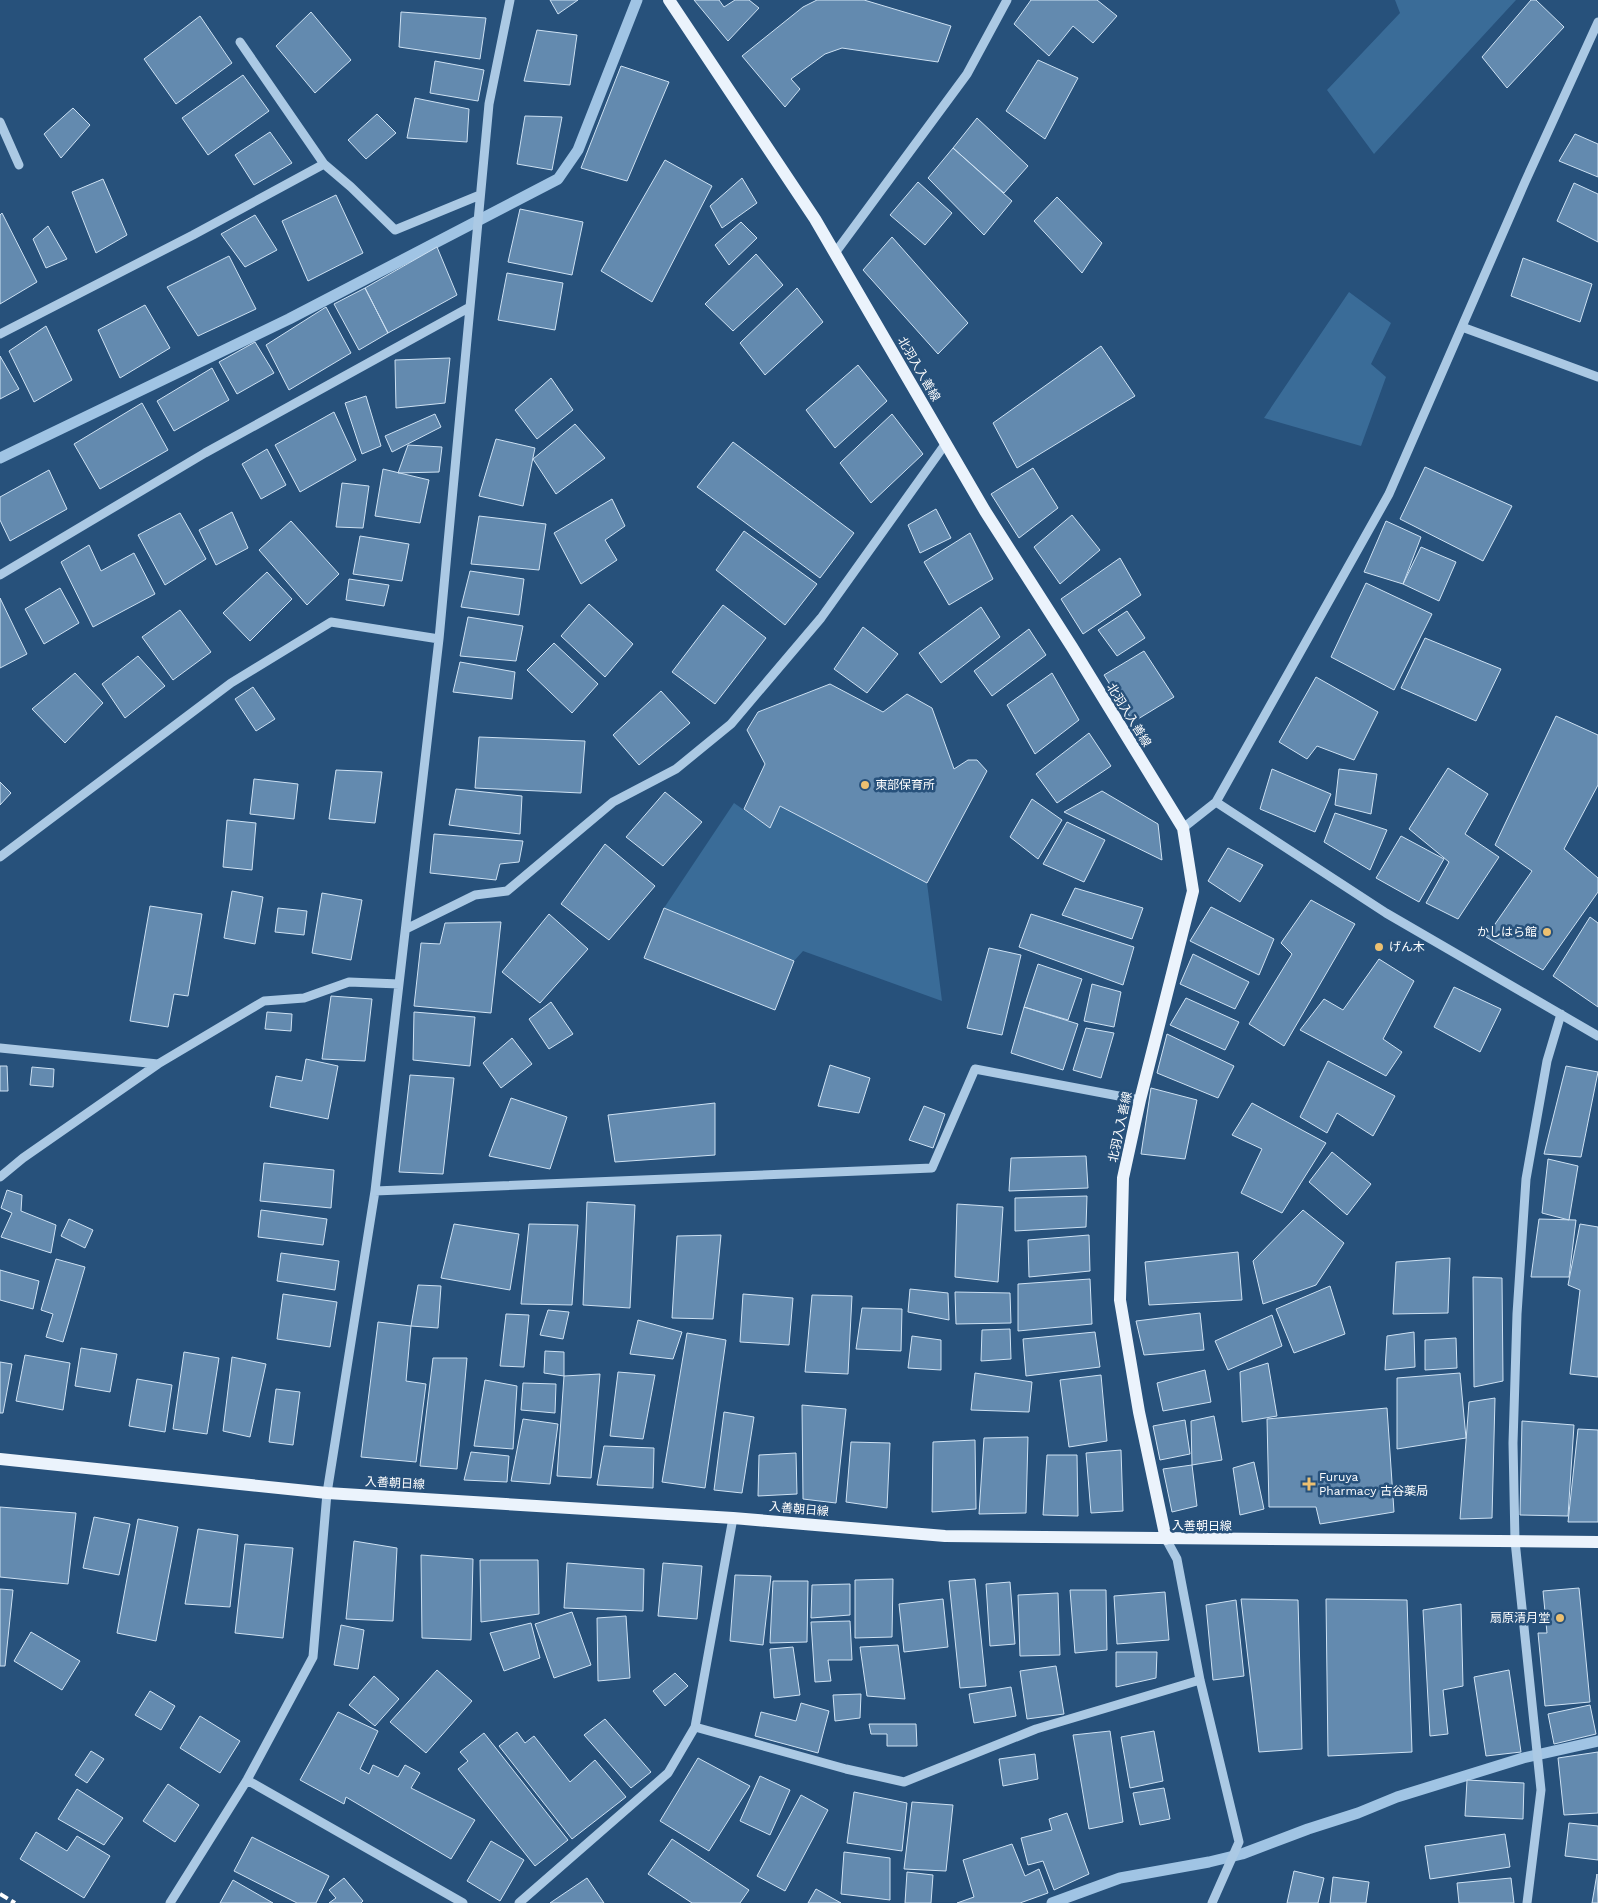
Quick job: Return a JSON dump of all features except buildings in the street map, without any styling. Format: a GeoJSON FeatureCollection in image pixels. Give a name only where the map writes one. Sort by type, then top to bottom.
{"type":"FeatureCollection","features":[{"type":"Feature","properties":{"kind":"main road","name":"北羽入入善線"},"geometry":{"type":"LineString","coordinates":[[669,0],[815,220],[985,511],[1072,647],[1183,828],[1193,891],[1140,1100],[1123,1178],[1120,1300],[1139,1412],[1166,1539]]}},
{"type":"Feature","properties":{"kind":"main road","name":"入善朝日線"},"geometry":{"type":"LineString","coordinates":[[0,1459],[327,1493],[733,1518],[945,1536],[1598,1542]]}},
{"type":"Feature","properties":{"kind":"street"},"geometry":{"type":"LineString","coordinates":[[170,1903],[247,1780],[313,1657],[327,1493],[375,1191],[439,639],[489,104],[510,0]]}},
{"type":"Feature","properties":{"kind":"street"},"geometry":{"type":"LineString","coordinates":[[835,253],[967,74],[1007,0]]}},
{"type":"Feature","properties":{"kind":"street"},"geometry":{"type":"LineString","coordinates":[[1183,828],[1216,802],[1389,494],[1525,182],[1598,22]]}},
{"type":"Feature","properties":{"kind":"street"},"geometry":{"type":"LineString","coordinates":[[240,42],[324,164],[351,187],[395,230],[480,196]]}},
{"type":"Feature","properties":{"kind":"street"},"geometry":{"type":"LineString","coordinates":[[0,122],[19,166]]}},
{"type":"Feature","properties":{"kind":"street"},"geometry":{"type":"LineString","coordinates":[[0,334],[193,235],[324,164]]}},
{"type":"Feature","properties":{"kind":"street"},"geometry":{"type":"LineString","coordinates":[[0,575],[206,453],[470,307]]}},
{"type":"Feature","properties":{"kind":"street"},"geometry":{"type":"LineString","coordinates":[[1462,327],[1598,377]]}},
{"type":"Feature","properties":{"kind":"street"},"geometry":{"type":"LineString","coordinates":[[406,929],[474,895],[507,891],[613,802],[676,770],[731,724],[821,618],[946,443]]}},
{"type":"Feature","properties":{"kind":"street"},"geometry":{"type":"LineString","coordinates":[[0,857],[231,683],[331,622],[439,639]]}},
{"type":"Feature","properties":{"kind":"street"},"geometry":{"type":"LineString","coordinates":[[1216,802],[1386,913],[1598,1036]]}},
{"type":"Feature","properties":{"kind":"street"},"geometry":{"type":"LineString","coordinates":[[0,1177],[23,1158],[158,1064],[264,1001],[304,998],[350,982],[399,984]]}},
{"type":"Feature","properties":{"kind":"street"},"geometry":{"type":"LineString","coordinates":[[1527,1903],[1541,1790],[1515,1541],[1513,1443],[1517,1314],[1526,1179],[1547,1061],[1561,1014]]}},
{"type":"Feature","properties":{"kind":"street"},"geometry":{"type":"LineString","coordinates":[[0,1048],[158,1064]]}},
{"type":"Feature","properties":{"kind":"street"},"geometry":{"type":"LineString","coordinates":[[375,1191],[932,1168],[975,1070],[1140,1100]]}},
{"type":"Feature","properties":{"kind":"street"},"geometry":{"type":"LineString","coordinates":[[518,1903],[668,1773],[695,1727],[733,1518]]}},
{"type":"Feature","properties":{"kind":"street"},"geometry":{"type":"LineString","coordinates":[[1166,1539],[1177,1559],[1200,1680],[1239,1842],[1212,1903]]}},
{"type":"Feature","properties":{"kind":"street"},"geometry":{"type":"LineString","coordinates":[[695,1727],[846,1769],[904,1782],[1036,1729],[1200,1680]]}},
{"type":"Feature","properties":{"kind":"street"},"geometry":{"type":"LineString","coordinates":[[247,1780],[463,1903]]}},
{"type":"Feature","properties":{"kind":"shaded area"},"geometry":{"type":"Polygon","coordinates":[[[1395,0],[1516,0],[1374,154],[1327,90],[1400,13],[1395,0]]]}},
{"type":"Feature","properties":{"kind":"shaded area"},"geometry":{"type":"Polygon","coordinates":[[[1349,292],[1391,323],[1371,364],[1386,377],[1361,446],[1264,418],[1349,292]]]}},
{"type":"Feature","properties":{"kind":"shaded area"},"geometry":{"type":"Polygon","coordinates":[[[734,803],[770,828],[780,806],[927,883],[942,1001],[803,951],[794,961],[664,908],[734,803]]]}},
{"type":"Feature","properties":{"kind":"waterway"},"geometry":{"type":"LineString","coordinates":[[0,458],[289,319],[558,179],[578,150],[637,0]]}},
{"type":"Feature","properties":{"kind":"waterway"},"geometry":{"type":"LineString","coordinates":[[1052,1903],[1120,1878],[1242,1854],[1308,1829],[1358,1813],[1397,1797],[1523,1758],[1598,1741]]}},
{"type":"Feature","properties":{"kind":"railway"},"geometry":{"type":"LineString","coordinates":[[0,1894],[15,1903]]}},
{"type":"Feature","properties":{"kind":"place","name":"東部保育所"},"geometry":{"type":"Point","coordinates":[865,785]}},
{"type":"Feature","properties":{"kind":"place","name":"かしはら館"},"geometry":{"type":"Point","coordinates":[1547,932]}},
{"type":"Feature","properties":{"kind":"place","name":"げん木"},"geometry":{"type":"Point","coordinates":[1379,947]}},
{"type":"Feature","properties":{"kind":"place","name":"Furuya Pharmacy 古谷薬局"},"geometry":{"type":"Point","coordinates":[1309,1484]}},
{"type":"Feature","properties":{"kind":"place","name":"扇原清月堂"},"geometry":{"type":"Point","coordinates":[1560,1618]}}]}
